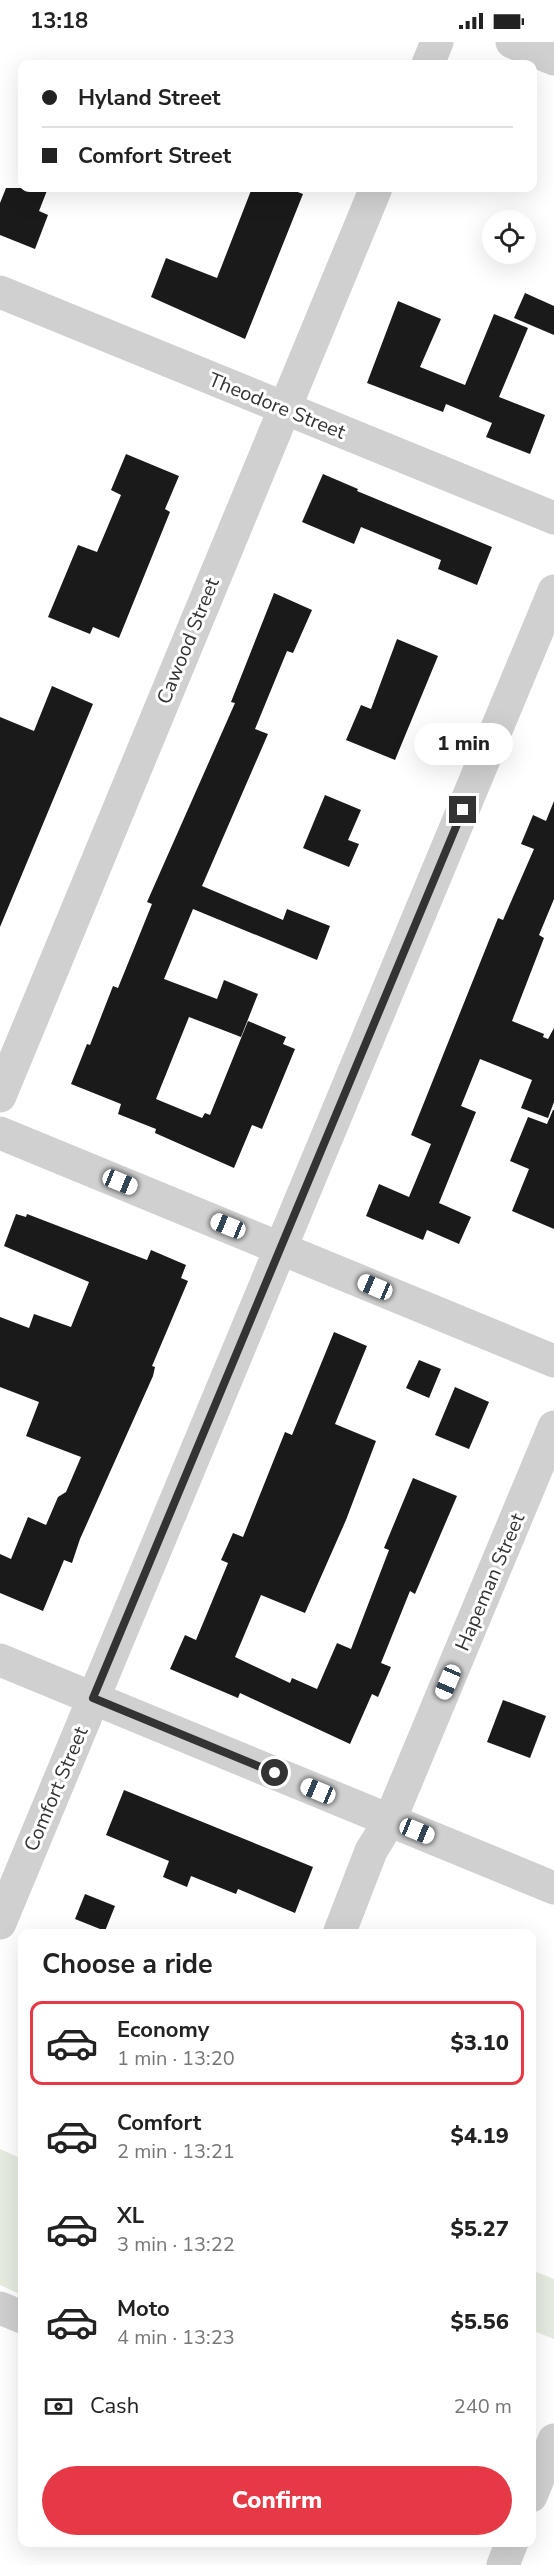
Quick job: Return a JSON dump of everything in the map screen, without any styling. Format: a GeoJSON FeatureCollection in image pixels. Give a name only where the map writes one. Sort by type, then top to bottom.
{"type":"FeatureCollection","features":[{"type":"Feature","properties":{"kind":"street"},"geometry":{"type":"LineString","coordinates":[[430,60],[437,42]]}},
{"type":"Feature","properties":{"kind":"street"},"geometry":{"type":"LineString","coordinates":[[512,42],[554,59]]}},
{"type":"Feature","properties":{"kind":"street","name":"Cawood Street"},"geometry":{"type":"LineString","coordinates":[[0,1096],[374,192]]}},
{"type":"Feature","properties":{"kind":"street","name":"Theodore Street"},"geometry":{"type":"LineString","coordinates":[[0,292],[554,518]]}},
{"type":"Feature","properties":{"kind":"street","name":"Comfort Street"},"geometry":{"type":"LineString","coordinates":[[0,1923],[554,591]]}},
{"type":"Feature","properties":{"kind":"street"},"geometry":{"type":"LineString","coordinates":[[0,1132],[554,1361]]}},
{"type":"Feature","properties":{"kind":"street","name":"Hapeman Street"},"geometry":{"type":"LineString","coordinates":[[341,1929],[371,1851],[390,1820],[554,1428]]}},
{"type":"Feature","properties":{"kind":"street"},"geometry":{"type":"LineString","coordinates":[[0,1660],[554,1888]]}},
{"type":"Feature","properties":{"kind":"street"},"geometry":{"type":"LineString","coordinates":[[0,2308],[18,2315]]}},
{"type":"Feature","properties":{"kind":"street"},"geometry":{"type":"LineString","coordinates":[[536,2484],[554,2440]]}},
{"type":"Feature","properties":{"kind":"street"},"geometry":{"type":"LineString","coordinates":[[502,2565],[510,2547]]}},
{"type":"Feature","properties":{"kind":"shaded area"},"geometry":{"type":"Polygon","coordinates":[[[0,2149],[18,2157],[18,2293],[0,2285],[0,2149]]]}},
{"type":"Feature","properties":{"kind":"shaded area"},"geometry":{"type":"Polygon","coordinates":[[[536,2272],[554,2279],[554,2339],[536,2332],[536,2272]]]}},
{"type":"Feature","properties":{"kind":"building"},"geometry":{"type":"Polygon","coordinates":[[[6,188],[18,188],[18,192],[46,192],[39,211],[48,215],[35,249],[0,235],[0,203],[6,188]]]}},
{"type":"Feature","properties":{"kind":"building"},"geometry":{"type":"Polygon","coordinates":[[[250,192],[303,194],[245,339],[151,297],[166,258],[217,278],[250,192]]]}},
{"type":"Feature","properties":{"kind":"building"},"geometry":{"type":"Polygon","coordinates":[[[525,293],[554,306],[554,335],[514,318],[525,293]]]}},
{"type":"Feature","properties":{"kind":"building"},"geometry":{"type":"Polygon","coordinates":[[[398,301],[441,319],[420,367],[465,385],[494,314],[528,328],[499,397],[545,415],[530,454],[486,437],[492,423],[446,404],[443,412],[367,383],[398,301]]]}},
{"type":"Feature","properties":{"kind":"building"},"geometry":{"type":"Polygon","coordinates":[[[126,454],[179,476],[165,509],[170,512],[119,638],[93,627],[90,634],[48,617],[78,545],[97,552],[121,495],[111,490],[126,454]]]}},
{"type":"Feature","properties":{"kind":"building"},"geometry":{"type":"Polygon","coordinates":[[[323,474],[358,489],[357,491],[492,547],[477,585],[438,569],[441,560],[361,527],[354,544],[302,522],[323,474]]]}},
{"type":"Feature","properties":{"kind":"building"},"geometry":{"type":"Polygon","coordinates":[[[274,593],[312,610],[293,653],[287,651],[255,729],[268,734],[202,886],[283,920],[287,909],[330,926],[317,960],[193,909],[164,979],[217,999],[224,980],[258,994],[241,1037],[189,1017],[156,1099],[202,1118],[205,1113],[210,1115],[248,1021],[286,1037],[283,1044],[295,1049],[262,1129],[252,1125],[234,1168],[155,1133],[156,1129],[118,1114],[121,1104],[71,1084],[87,1044],[90,1045],[113,986],[118,988],[152,904],[147,902],[235,703],[231,702],[274,593]]]}},
{"type":"Feature","properties":{"kind":"building"},"geometry":{"type":"Polygon","coordinates":[[[397,639],[438,656],[395,760],[346,740],[361,705],[371,709],[397,639]]]}},
{"type":"Feature","properties":{"kind":"building"},"geometry":{"type":"Polygon","coordinates":[[[52,686],[93,704],[0,927],[0,717],[34,731],[52,686]]]}},
{"type":"Feature","properties":{"kind":"building"},"geometry":{"type":"Polygon","coordinates":[[[325,795],[361,810],[348,840],[359,844],[349,867],[303,848],[325,795]]]}},
{"type":"Feature","properties":{"kind":"building"},"geometry":{"type":"Polygon","coordinates":[[[554,801],[554,899],[539,935],[544,938],[512,1021],[544,1034],[543,1037],[548,1039],[554,1028],[554,1102],[548,1118],[521,1108],[532,1080],[480,1059],[461,1106],[476,1112],[439,1203],[471,1217],[459,1244],[427,1230],[423,1240],[366,1216],[379,1184],[409,1197],[431,1144],[411,1135],[498,918],[503,920],[534,849],[521,844],[533,815],[546,821],[554,801]]]}},
{"type":"Feature","properties":{"kind":"building"},"geometry":{"type":"Polygon","coordinates":[[[553,1110],[554,1229],[512,1211],[529,1169],[510,1161],[528,1117],[547,1124],[553,1110]]]}},
{"type":"Feature","properties":{"kind":"building"},"geometry":{"type":"Polygon","coordinates":[[[16,1214],[26,1217],[27,1214],[147,1260],[151,1250],[186,1265],[181,1278],[188,1281],[152,1366],[155,1367],[153,1376],[80,1539],[72,1563],[64,1560],[43,1611],[0,1593],[0,1554],[11,1559],[28,1517],[46,1525],[58,1497],[66,1492],[81,1457],[26,1436],[39,1402],[0,1387],[0,1317],[29,1328],[34,1314],[71,1327],[89,1282],[4,1246],[16,1214]]]}},
{"type":"Feature","properties":{"kind":"building"},"geometry":{"type":"Polygon","coordinates":[[[334,1332],[367,1346],[335,1424],[376,1441],[346,1520],[305,1613],[261,1595],[235,1657],[290,1683],[292,1678],[317,1689],[337,1643],[351,1649],[389,1550],[384,1548],[413,1478],[457,1496],[415,1594],[410,1591],[381,1663],[391,1667],[378,1697],[372,1694],[350,1744],[240,1693],[238,1698],[170,1669],[185,1635],[196,1640],[228,1563],[221,1560],[233,1533],[243,1537],[285,1432],[292,1435],[334,1332]]]}},
{"type":"Feature","properties":{"kind":"building"},"geometry":{"type":"Polygon","coordinates":[[[419,1360],[441,1369],[429,1398],[406,1388],[419,1360]]]}},
{"type":"Feature","properties":{"kind":"building"},"geometry":{"type":"Polygon","coordinates":[[[455,1387],[489,1402],[469,1449],[435,1435],[455,1387]]]}},
{"type":"Feature","properties":{"kind":"building"},"geometry":{"type":"Polygon","coordinates":[[[503,1700],[546,1716],[530,1758],[487,1742],[503,1700]]]}},
{"type":"Feature","properties":{"kind":"building"},"geometry":{"type":"Polygon","coordinates":[[[124,1790],[313,1867],[295,1913],[238,1889],[236,1894],[191,1876],[187,1887],[163,1877],[169,1861],[106,1835],[124,1790]]]}},
{"type":"Feature","properties":{"kind":"building"},"geometry":{"type":"Polygon","coordinates":[[[85,1894],[115,1906],[106,1929],[75,1919],[85,1894]]]}},
{"type":"Feature","properties":{"kind":"route"},"geometry":{"type":"LineString","coordinates":[[275,1773],[93,1698],[463,810]]}}]}
